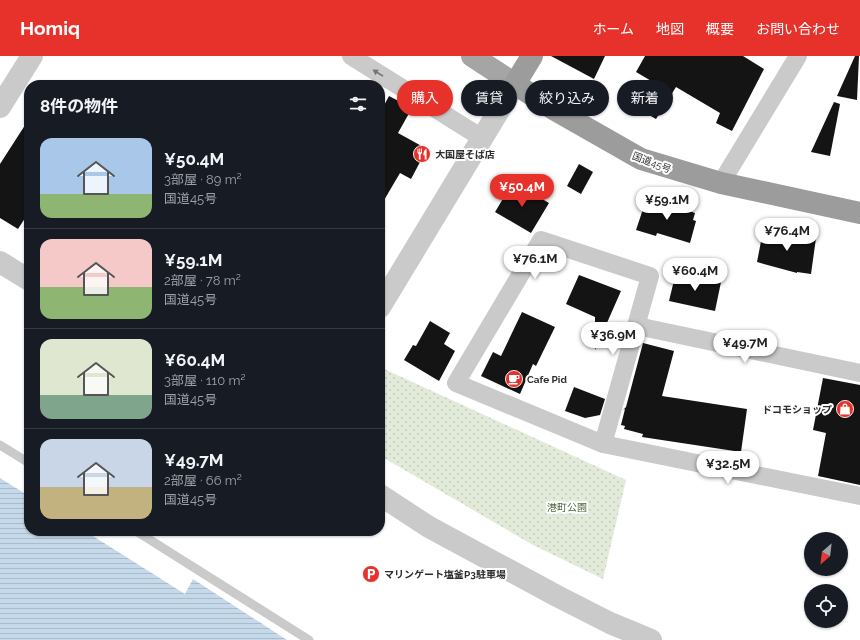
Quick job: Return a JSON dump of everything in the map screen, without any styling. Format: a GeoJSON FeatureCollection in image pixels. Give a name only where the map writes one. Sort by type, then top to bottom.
{"type":"FeatureCollection","features":[{"type":"Feature","properties":{"kind":"highway"},"geometry":{"type":"LineString","coordinates":[[517,81],[532,56]]}},
{"type":"Feature","properties":{"kind":"highway","name":"国道45号"},"geometry":{"type":"LineString","coordinates":[[517,85],[555,110],[641,159],[721,183],[860,213]]}},
{"type":"Feature","properties":{"kind":"main road"},"geometry":{"type":"LineString","coordinates":[[472,56],[509,80]]}},
{"type":"Feature","properties":{"kind":"street"},"geometry":{"type":"LineString","coordinates":[[0,107],[32,56]]}},
{"type":"Feature","properties":{"kind":"street"},"geometry":{"type":"LineString","coordinates":[[351,56],[482,138]]}},
{"type":"Feature","properties":{"kind":"street"},"geometry":{"type":"LineString","coordinates":[[721,183],[798,56]]}},
{"type":"Feature","properties":{"kind":"street"},"geometry":{"type":"LineString","coordinates":[[385,300],[495,116]]}},
{"type":"Feature","properties":{"kind":"street"},"geometry":{"type":"LineString","coordinates":[[603,444],[650,276],[541,240],[456,383],[603,444],[860,496]]}},
{"type":"Feature","properties":{"kind":"street"},"geometry":{"type":"LineString","coordinates":[[0,262],[24,277]]}},
{"type":"Feature","properties":{"kind":"street"},"geometry":{"type":"LineString","coordinates":[[637,326],[860,373]]}},
{"type":"Feature","properties":{"kind":"street"},"geometry":{"type":"LineString","coordinates":[[385,498],[429,527],[557,596],[610,623],[651,640]]}},
{"type":"Feature","properties":{"kind":"lane"},"geometry":{"type":"LineString","coordinates":[[0,445],[24,461]]}},
{"type":"Feature","properties":{"kind":"lane"},"geometry":{"type":"LineString","coordinates":[[144,536],[309,640]]}},
{"type":"Feature","properties":{"kind":"green space","name":"港町公園"},"geometry":{"type":"Polygon","coordinates":[[[385,369],[626,480],[603,579],[533,545],[385,459],[385,369]]]}},
{"type":"Feature","properties":{"kind":"water"},"geometry":{"type":"Polygon","coordinates":[[[0,478],[24,493],[24,536],[93,536],[185,594],[193,579],[287,640],[0,640],[0,478]]]}},
{"type":"Feature","properties":{"kind":"building"},"geometry":{"type":"Polygon","coordinates":[[[551,56],[605,56],[594,79],[551,56]]]}},
{"type":"Feature","properties":{"kind":"building"},"geometry":{"type":"Polygon","coordinates":[[[645,56],[743,56],[764,69],[732,131],[716,123],[720,113],[676,87],[673,92],[673,80],[650,80],[636,72],[645,56]]]}},
{"type":"Feature","properties":{"kind":"building"},"geometry":{"type":"Polygon","coordinates":[[[855,56],[859,56],[857,100],[837,96],[855,56]]]}},
{"type":"Feature","properties":{"kind":"building"},"geometry":{"type":"Polygon","coordinates":[[[389,96],[397,100],[397,116],[408,116],[398,133],[427,149],[411,179],[400,173],[385,198],[385,104],[389,96]]]}},
{"type":"Feature","properties":{"kind":"building"},"geometry":{"type":"Polygon","coordinates":[[[834,102],[840,104],[830,156],[811,152],[834,102]]]}},
{"type":"Feature","properties":{"kind":"building"},"geometry":{"type":"Polygon","coordinates":[[[651,116],[658,116],[656,119],[651,116]]]}},
{"type":"Feature","properties":{"kind":"building"},"geometry":{"type":"Polygon","coordinates":[[[24,127],[24,220],[18,229],[0,218],[0,164],[24,127]]]}},
{"type":"Feature","properties":{"kind":"building"},"geometry":{"type":"Polygon","coordinates":[[[579,164],[593,172],[581,194],[567,186],[579,164]]]}},
{"type":"Feature","properties":{"kind":"building"},"geometry":{"type":"Polygon","coordinates":[[[518,185],[549,203],[531,233],[495,212],[507,192],[512,195],[518,185]]]}},
{"type":"Feature","properties":{"kind":"building"},"geometry":{"type":"Polygon","coordinates":[[[647,197],[695,213],[693,220],[696,221],[690,243],[657,233],[656,236],[636,230],[647,197]]]}},
{"type":"Feature","properties":{"kind":"building"},"geometry":{"type":"Polygon","coordinates":[[[763,231],[816,238],[811,274],[797,273],[757,262],[763,231]]]}},
{"type":"Feature","properties":{"kind":"building"},"geometry":{"type":"Polygon","coordinates":[[[676,272],[721,282],[715,311],[669,301],[676,272]]]}},
{"type":"Feature","properties":{"kind":"building"},"geometry":{"type":"Polygon","coordinates":[[[579,275],[621,291],[595,350],[595,317],[566,304],[579,275]]]}},
{"type":"Feature","properties":{"kind":"building"},"geometry":{"type":"Polygon","coordinates":[[[522,312],[555,327],[536,366],[533,364],[520,394],[481,376],[493,352],[501,356],[522,312]]]}},
{"type":"Feature","properties":{"kind":"building"},"geometry":{"type":"Polygon","coordinates":[[[430,321],[450,333],[444,344],[455,351],[439,381],[404,360],[413,345],[416,346],[430,321]]]}},
{"type":"Feature","properties":{"kind":"building"},"geometry":{"type":"Polygon","coordinates":[[[643,343],[674,351],[662,396],[747,409],[741,452],[642,437],[643,434],[624,429],[625,426],[621,425],[625,409],[623,410],[626,407],[643,343]]]}},
{"type":"Feature","properties":{"kind":"building"},"geometry":{"type":"Polygon","coordinates":[[[823,378],[860,385],[860,485],[818,476],[826,433],[813,430],[823,378]]]}},
{"type":"Feature","properties":{"kind":"building"},"geometry":{"type":"Polygon","coordinates":[[[574,387],[605,399],[600,415],[585,418],[565,411],[574,387]]]}},
{"type":"Feature","properties":{"kind":"place","name":"大国屋そば店"},"geometry":{"type":"Point","coordinates":[422,154]}},
{"type":"Feature","properties":{"kind":"place","name":"Cafe Pid"},"geometry":{"type":"Point","coordinates":[514,379]}},
{"type":"Feature","properties":{"kind":"place","name":"ドコモショップ"},"geometry":{"type":"Point","coordinates":[845,409]}},
{"type":"Feature","properties":{"kind":"place","name":"マリンゲート塩釜P3駐車場"},"geometry":{"type":"Point","coordinates":[371,574]}}]}
